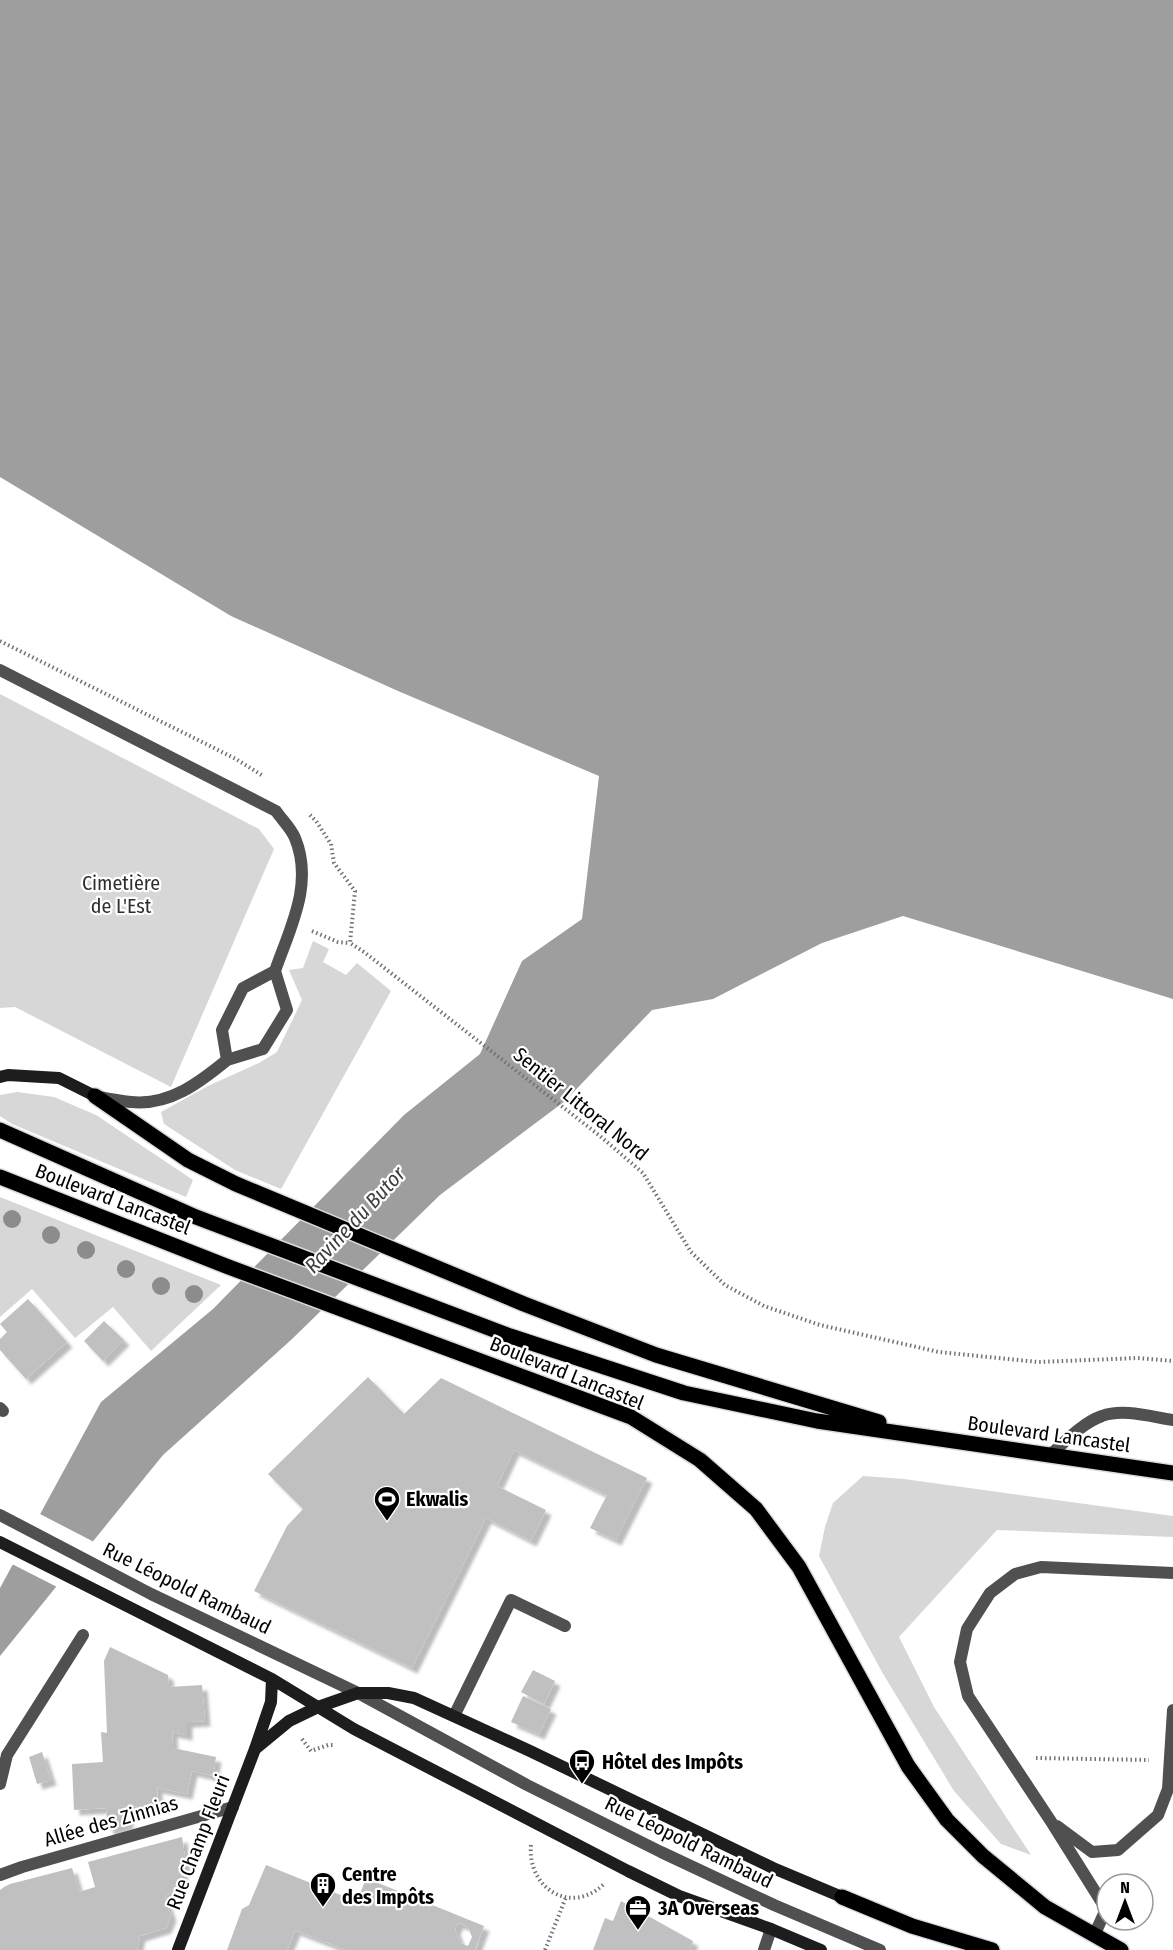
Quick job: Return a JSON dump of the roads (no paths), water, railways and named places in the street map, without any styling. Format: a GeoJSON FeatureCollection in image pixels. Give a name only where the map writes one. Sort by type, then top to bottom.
{"type":"FeatureCollection","features":[{"type":"Feature","properties":{"kind":"main road"},"geometry":{"type":"LineString","coordinates":[[95,1096],[188,1160],[236,1184],[524,1304],[656,1355],[936,1440]]}},
{"type":"Feature","properties":{"kind":"main road","name":"Boulevard Lancastel"},"geometry":{"type":"LineString","coordinates":[[3,1132],[196,1217],[510,1336],[684,1393],[817,1421],[1173,1473]]}},
{"type":"Feature","properties":{"kind":"main road","name":"Boulevard Lancastel"},"geometry":{"type":"LineString","coordinates":[[0,1178],[226,1266],[631,1418],[700,1460],[756,1509],[799,1567],[908,1766],[947,1820],[983,1856],[1045,1907],[1121,1950]]}},
{"type":"Feature","properties":{"kind":"main road"},"geometry":{"type":"LineString","coordinates":[[842,1897],[912,1926],[992,1950]]}},
{"type":"Feature","properties":{"kind":"street"},"geometry":{"type":"LineString","coordinates":[[0,669],[276,811],[294,836],[303,863],[302,893],[275,972],[287,1010],[263,1049],[227,1060],[200,1082],[165,1100],[133,1102],[95,1096],[59,1078],[8,1075],[0,1077]]}},
{"type":"Feature","properties":{"kind":"street"},"geometry":{"type":"LineString","coordinates":[[227,1060],[222,1030],[243,988],[275,972]]}},
{"type":"Feature","properties":{"kind":"street"},"geometry":{"type":"LineString","coordinates":[[1049,1456],[1088,1423],[1103,1415],[1119,1413],[1173,1420]]}},
{"type":"Feature","properties":{"kind":"street","name":"Rue Léopold Rambaud"},"geometry":{"type":"LineString","coordinates":[[0,1515],[151,1594],[357,1693],[527,1785],[661,1852],[774,1905],[880,1950]]}},
{"type":"Feature","properties":{"kind":"street","name":"Rue Léopold Rambaud"},"geometry":{"type":"LineString","coordinates":[[0,1542],[272,1680],[354,1729],[628,1871],[679,1896],[771,1929],[820,1950]]}},
{"type":"Feature","properties":{"kind":"street"},"geometry":{"type":"LineString","coordinates":[[1094,1936],[1106,1909],[968,1696],[960,1662],[967,1629],[990,1593],[1015,1574],[1041,1568],[1173,1573]]}},
{"type":"Feature","properties":{"kind":"street"},"geometry":{"type":"LineString","coordinates":[[454,1716],[512,1600],[565,1626]]}},
{"type":"Feature","properties":{"kind":"street"},"geometry":{"type":"LineString","coordinates":[[0,1784],[8,1755],[83,1635]]}},
{"type":"Feature","properties":{"kind":"street","name":"Rue Champ Fleuri"},"geometry":{"type":"LineString","coordinates":[[178,1950],[255,1749],[271,1702],[272,1680]]}},
{"type":"Feature","properties":{"kind":"street","name":"Rue Léopold Rambaud"},"geometry":{"type":"LineString","coordinates":[[318,1707],[357,1693],[388,1693],[414,1698],[773,1868],[842,1897]]}},
{"type":"Feature","properties":{"kind":"street"},"geometry":{"type":"LineString","coordinates":[[255,1749],[290,1721],[318,1707]]}},
{"type":"Feature","properties":{"kind":"street"},"geometry":{"type":"LineString","coordinates":[[1052,1823],[1092,1852],[1118,1850],[1158,1815],[1168,1789],[1173,1710]]}},
{"type":"Feature","properties":{"kind":"street","name":"Allée des Zinnias"},"geometry":{"type":"LineString","coordinates":[[0,1875],[233,1807]]}},
{"type":"Feature","properties":{"kind":"street"},"geometry":{"type":"LineString","coordinates":[[764,1950],[771,1929]]}},
{"type":"Feature","properties":{"kind":"water","name":"Ravine du Butor"},"geometry":{"type":"Polygon","coordinates":[[[0,0],[1173,0],[1173,999],[903,916],[822,943],[713,999],[652,1010],[565,1101],[440,1195],[291,1340],[163,1455],[0,1656],[0,1588],[101,1402],[213,1309],[404,1115],[480,1054],[522,961],[582,919],[599,776],[398,691],[231,616],[0,477],[0,0]]]}},
{"type":"Feature","properties":{"kind":"place","name":"Ekwalis"},"geometry":{"type":"Point","coordinates":[387,1522]}},
{"type":"Feature","properties":{"kind":"place","name":"Hôtel des Impôts"},"geometry":{"type":"Point","coordinates":[582,1785]}},
{"type":"Feature","properties":{"kind":"place","name":"Centre des Impôts"},"geometry":{"type":"Point","coordinates":[323,1908]}},
{"type":"Feature","properties":{"kind":"place","name":"3A Overseas"},"geometry":{"type":"Point","coordinates":[638,1931]}},
{"type":"Feature","properties":{"kind":"park label","name":"Cimetière de L'Est"},"geometry":{"type":"Point","coordinates":[121,894]}}]}
